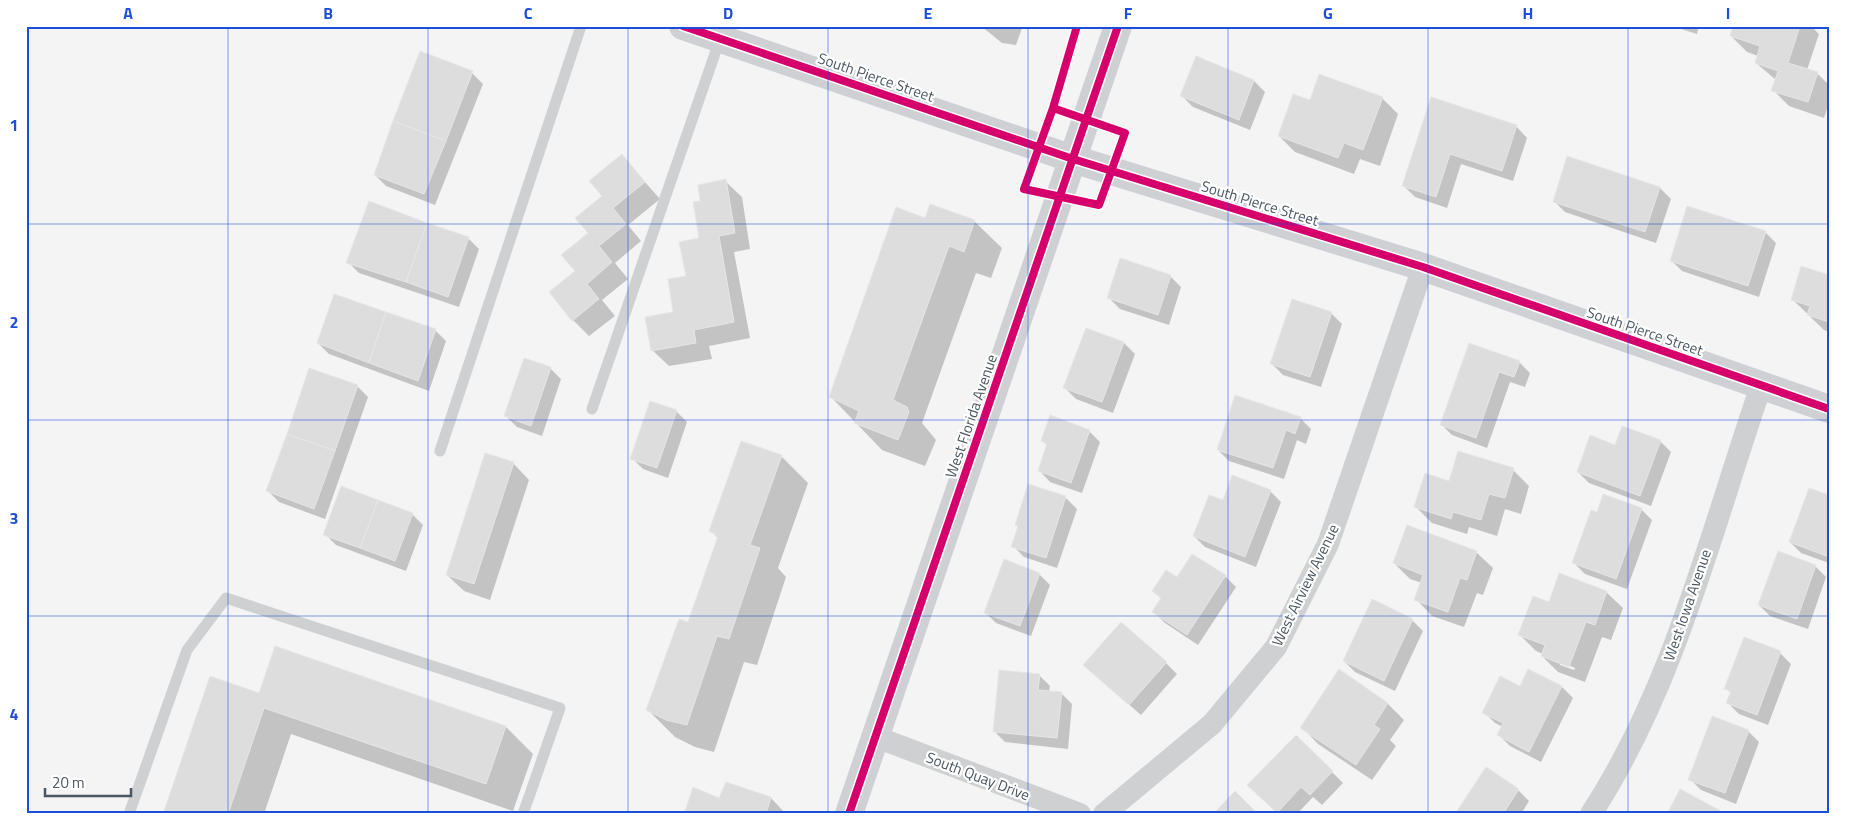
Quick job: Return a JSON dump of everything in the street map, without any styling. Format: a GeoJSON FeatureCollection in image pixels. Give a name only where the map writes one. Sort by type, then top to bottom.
{"type":"FeatureCollection","features":[{"type":"Feature","properties":{"kind":"street","name":"South Pierce Street"},"geometry":{"type":"LineString","coordinates":[[683,26],[1073,159],[1423,267],[1829,409]]}},
{"type":"Feature","properties":{"kind":"street","name":"West Florida Avenue"},"geometry":{"type":"LineString","coordinates":[[849,814],[1118,26]]}},
{"type":"Feature","properties":{"kind":"street","name":"West Airview Avenue"},"geometry":{"type":"LineString","coordinates":[[1104,814],[1212,724],[1276,648],[1328,544],[1423,267]]}},
{"type":"Feature","properties":{"kind":"street","name":"West Iowa Avenue"},"geometry":{"type":"LineString","coordinates":[[1591,814],[1613,780],[1656,696],[1698,576],[1760,386]]}},
{"type":"Feature","properties":{"kind":"street","name":"South Quay Drive"},"geometry":{"type":"LineString","coordinates":[[876,737],[1080,814]]}},
{"type":"Feature","properties":{"kind":"lane"},"geometry":{"type":"LineString","coordinates":[[440,451],[581,26]]}},
{"type":"Feature","properties":{"kind":"lane"},"geometry":{"type":"LineString","coordinates":[[592,409],[720,39]]}},
{"type":"Feature","properties":{"kind":"lane"},"geometry":{"type":"LineString","coordinates":[[129,814],[187,650],[226,598],[560,708],[523,814]]}},
{"type":"Feature","properties":{"kind":"building"},"geometry":{"type":"Polygon","coordinates":[[[1733,26],[1800,26],[1788,63],[1818,72],[1808,102],[1771,91],[1778,71],[1755,63],[1760,46],[1730,36],[1733,26]]]}},
{"type":"Feature","properties":{"kind":"building"},"geometry":{"type":"Polygon","coordinates":[[[420,51],[473,71],[446,141],[393,121],[420,51]]]}},
{"type":"Feature","properties":{"kind":"building"},"geometry":{"type":"Polygon","coordinates":[[[1196,56],[1254,80],[1239,120],[1180,96],[1196,56]]]}},
{"type":"Feature","properties":{"kind":"building"},"geometry":{"type":"Polygon","coordinates":[[[1319,74],[1383,97],[1363,150],[1344,143],[1338,158],[1278,136],[1293,94],[1310,100],[1319,74]]]}},
{"type":"Feature","properties":{"kind":"building"},"geometry":{"type":"Polygon","coordinates":[[[1431,97],[1517,125],[1502,171],[1450,154],[1436,197],[1402,186],[1431,97]]]}},
{"type":"Feature","properties":{"kind":"building"},"geometry":{"type":"Polygon","coordinates":[[[393,121],[446,141],[424,194],[374,175],[393,121]]]}},
{"type":"Feature","properties":{"kind":"building"},"geometry":{"type":"Polygon","coordinates":[[[622,154],[645,182],[613,208],[626,224],[599,246],[612,262],[587,284],[599,299],[572,321],[549,292],[575,271],[561,255],[588,233],[575,218],[602,196],[589,181],[622,154]]]}},
{"type":"Feature","properties":{"kind":"building"},"geometry":{"type":"Polygon","coordinates":[[[1567,156],[1660,187],[1645,232],[1553,202],[1567,156]]]}},
{"type":"Feature","properties":{"kind":"building"},"geometry":{"type":"Polygon","coordinates":[[[726,179],[735,233],[719,236],[734,322],[694,330],[696,343],[651,351],[645,317],[673,312],[668,279],[686,276],[679,242],[699,238],[693,202],[700,201],[698,185],[726,179]]]}},
{"type":"Feature","properties":{"kind":"building"},"geometry":{"type":"Polygon","coordinates":[[[369,201],[427,223],[406,282],[346,263],[369,201]]]}},
{"type":"Feature","properties":{"kind":"building"},"geometry":{"type":"Polygon","coordinates":[[[930,204],[975,220],[964,252],[949,246],[893,400],[907,407],[909,412],[898,440],[854,423],[859,411],[829,397],[896,207],[925,218],[930,204]]]}},
{"type":"Feature","properties":{"kind":"building"},"geometry":{"type":"Polygon","coordinates":[[[1687,206],[1766,231],[1748,286],[1670,261],[1687,206]]]}},
{"type":"Feature","properties":{"kind":"building"},"geometry":{"type":"Polygon","coordinates":[[[427,223],[469,237],[448,297],[406,282],[427,223]]]}},
{"type":"Feature","properties":{"kind":"building"},"geometry":{"type":"Polygon","coordinates":[[[1120,258],[1171,275],[1158,315],[1107,298],[1120,258]]]}},
{"type":"Feature","properties":{"kind":"building"},"geometry":{"type":"Polygon","coordinates":[[[1801,266],[1829,275],[1829,322],[1807,315],[1810,306],[1791,300],[1801,266]]]}},
{"type":"Feature","properties":{"kind":"building"},"geometry":{"type":"Polygon","coordinates":[[[334,294],[386,312],[369,363],[317,343],[334,294]]]}},
{"type":"Feature","properties":{"kind":"building"},"geometry":{"type":"Polygon","coordinates":[[[1292,299],[1332,312],[1310,377],[1270,364],[1292,299]]]}},
{"type":"Feature","properties":{"kind":"building"},"geometry":{"type":"Polygon","coordinates":[[[386,312],[436,329],[418,381],[369,363],[386,312]]]}},
{"type":"Feature","properties":{"kind":"building"},"geometry":{"type":"Polygon","coordinates":[[[1086,328],[1124,342],[1102,402],[1063,388],[1086,328]]]}},
{"type":"Feature","properties":{"kind":"building"},"geometry":{"type":"Polygon","coordinates":[[[1469,343],[1520,361],[1514,377],[1499,372],[1476,438],[1440,425],[1469,343]]]}},
{"type":"Feature","properties":{"kind":"building"},"geometry":{"type":"Polygon","coordinates":[[[524,358],[551,367],[531,426],[504,416],[524,358]]]}},
{"type":"Feature","properties":{"kind":"building"},"geometry":{"type":"Polygon","coordinates":[[[309,368],[358,385],[335,451],[287,434],[309,368]]]}},
{"type":"Feature","properties":{"kind":"building"},"geometry":{"type":"Polygon","coordinates":[[[1235,395],[1301,417],[1295,434],[1286,430],[1273,468],[1217,450],[1235,395]]]}},
{"type":"Feature","properties":{"kind":"building"},"geometry":{"type":"Polygon","coordinates":[[[650,401],[677,410],[657,468],[630,459],[650,401]]]}},
{"type":"Feature","properties":{"kind":"building"},"geometry":{"type":"Polygon","coordinates":[[[1050,415],[1090,430],[1071,483],[1038,471],[1047,443],[1041,441],[1050,415]]]}},
{"type":"Feature","properties":{"kind":"building"},"geometry":{"type":"Polygon","coordinates":[[[1622,426],[1661,440],[1640,496],[1577,472],[1590,435],[1615,445],[1622,426]]]}},
{"type":"Feature","properties":{"kind":"building"},"geometry":{"type":"Polygon","coordinates":[[[287,434],[335,451],[314,509],[266,491],[287,434]]]}},
{"type":"Feature","properties":{"kind":"building"},"geometry":{"type":"Polygon","coordinates":[[[741,441],[782,455],[750,545],[760,548],[729,639],[717,636],[687,725],[666,720],[646,710],[679,619],[688,622],[718,536],[709,531],[741,441]]]}},
{"type":"Feature","properties":{"kind":"building"},"geometry":{"type":"Polygon","coordinates":[[[1458,451],[1514,468],[1505,498],[1489,494],[1481,520],[1453,512],[1451,519],[1414,507],[1425,473],[1449,481],[1458,451]]]}},
{"type":"Feature","properties":{"kind":"building"},"geometry":{"type":"Polygon","coordinates":[[[485,453],[514,462],[474,584],[446,575],[485,453]]]}},
{"type":"Feature","properties":{"kind":"building"},"geometry":{"type":"Polygon","coordinates":[[[1232,475],[1271,490],[1245,557],[1193,536],[1209,495],[1223,500],[1232,475]]]}},
{"type":"Feature","properties":{"kind":"building"},"geometry":{"type":"Polygon","coordinates":[[[1028,484],[1066,496],[1046,558],[1011,547],[1018,526],[1015,525],[1028,484]]]}},
{"type":"Feature","properties":{"kind":"building"},"geometry":{"type":"Polygon","coordinates":[[[341,486],[378,500],[360,548],[323,535],[341,486]]]}},
{"type":"Feature","properties":{"kind":"building"},"geometry":{"type":"Polygon","coordinates":[[[1809,488],[1829,495],[1829,557],[1789,542],[1809,488]]]}},
{"type":"Feature","properties":{"kind":"building"},"geometry":{"type":"Polygon","coordinates":[[[1603,494],[1642,508],[1616,579],[1572,563],[1591,510],[1597,512],[1603,494]]]}},
{"type":"Feature","properties":{"kind":"building"},"geometry":{"type":"Polygon","coordinates":[[[378,500],[413,513],[395,561],[360,548],[378,500]]]}},
{"type":"Feature","properties":{"kind":"building"},"geometry":{"type":"Polygon","coordinates":[[[1407,525],[1477,551],[1467,580],[1460,578],[1448,612],[1414,600],[1423,575],[1393,563],[1407,525]]]}},
{"type":"Feature","properties":{"kind":"building"},"geometry":{"type":"Polygon","coordinates":[[[1778,551],[1816,565],[1797,619],[1758,605],[1778,551]]]}},
{"type":"Feature","properties":{"kind":"building"},"geometry":{"type":"Polygon","coordinates":[[[1192,554],[1226,575],[1187,635],[1152,612],[1161,598],[1152,591],[1166,570],[1177,577],[1192,554]]]}},
{"type":"Feature","properties":{"kind":"building"},"geometry":{"type":"Polygon","coordinates":[[[1004,559],[1040,573],[1020,626],[984,613],[1004,559]]]}},
{"type":"Feature","properties":{"kind":"building"},"geometry":{"type":"Polygon","coordinates":[[[1559,573],[1607,591],[1595,625],[1586,622],[1569,667],[1541,656],[1545,645],[1518,635],[1533,596],[1549,602],[1559,573]]]}},
{"type":"Feature","properties":{"kind":"building"},"geometry":{"type":"Polygon","coordinates":[[[1372,599],[1413,619],[1384,681],[1343,661],[1372,599]]]}},
{"type":"Feature","properties":{"kind":"building"},"geometry":{"type":"Polygon","coordinates":[[[1121,622],[1167,662],[1129,705],[1083,665],[1121,622]]]}},
{"type":"Feature","properties":{"kind":"building"},"geometry":{"type":"Polygon","coordinates":[[[1744,637],[1781,651],[1757,715],[1726,703],[1731,691],[1724,689],[1744,637]]]}},
{"type":"Feature","properties":{"kind":"building"},"geometry":{"type":"Polygon","coordinates":[[[275,646],[506,726],[486,784],[264,708],[228,814],[163,814],[210,676],[259,693],[275,646]]]}},
{"type":"Feature","properties":{"kind":"building"},"geometry":{"type":"Polygon","coordinates":[[[1339,669],[1388,703],[1374,725],[1380,729],[1356,765],[1300,728],[1339,669]]]}},
{"type":"Feature","properties":{"kind":"building"},"geometry":{"type":"Polygon","coordinates":[[[1528,669],[1562,686],[1529,752],[1497,735],[1503,723],[1482,713],[1500,676],[1520,686],[1528,669]]]}},
{"type":"Feature","properties":{"kind":"building"},"geometry":{"type":"Polygon","coordinates":[[[999,670],[1040,674],[1038,690],[1062,692],[1057,738],[993,732],[999,670]]]}},
{"type":"Feature","properties":{"kind":"building"},"geometry":{"type":"Polygon","coordinates":[[[1712,716],[1749,730],[1725,793],[1688,780],[1712,716]]]}},
{"type":"Feature","properties":{"kind":"building"},"geometry":{"type":"Polygon","coordinates":[[[1296,735],[1333,771],[1310,795],[1301,787],[1277,813],[1247,785],[1296,735]]]}},
{"type":"Feature","properties":{"kind":"building"},"geometry":{"type":"Polygon","coordinates":[[[1486,767],[1519,789],[1503,814],[1455,814],[1486,767]]]}},
{"type":"Feature","properties":{"kind":"building"},"geometry":{"type":"Polygon","coordinates":[[[726,782],[771,797],[766,814],[684,814],[693,787],[719,798],[726,782]]]}},
{"type":"Feature","properties":{"kind":"building"},"geometry":{"type":"Polygon","coordinates":[[[1680,789],[1721,811],[1719,814],[1667,814],[1680,789]]]}},
{"type":"Feature","properties":{"kind":"building"},"geometry":{"type":"Polygon","coordinates":[[[1235,791],[1258,814],[1213,814],[1235,791]]]}},
{"type":"Feature","properties":{"kind":"cycle path"},"geometry":{"type":"LineString","coordinates":[[683,26],[1073,159],[1423,267],[1829,409]]}},
{"type":"Feature","properties":{"kind":"cycle path"},"geometry":{"type":"LineString","coordinates":[[1053,108],[1125,133],[1099,205],[1024,189],[1053,108],[1077,26]]}},
{"type":"Feature","properties":{"kind":"cycle path"},"geometry":{"type":"LineString","coordinates":[[849,814],[1118,26]]}}]}
